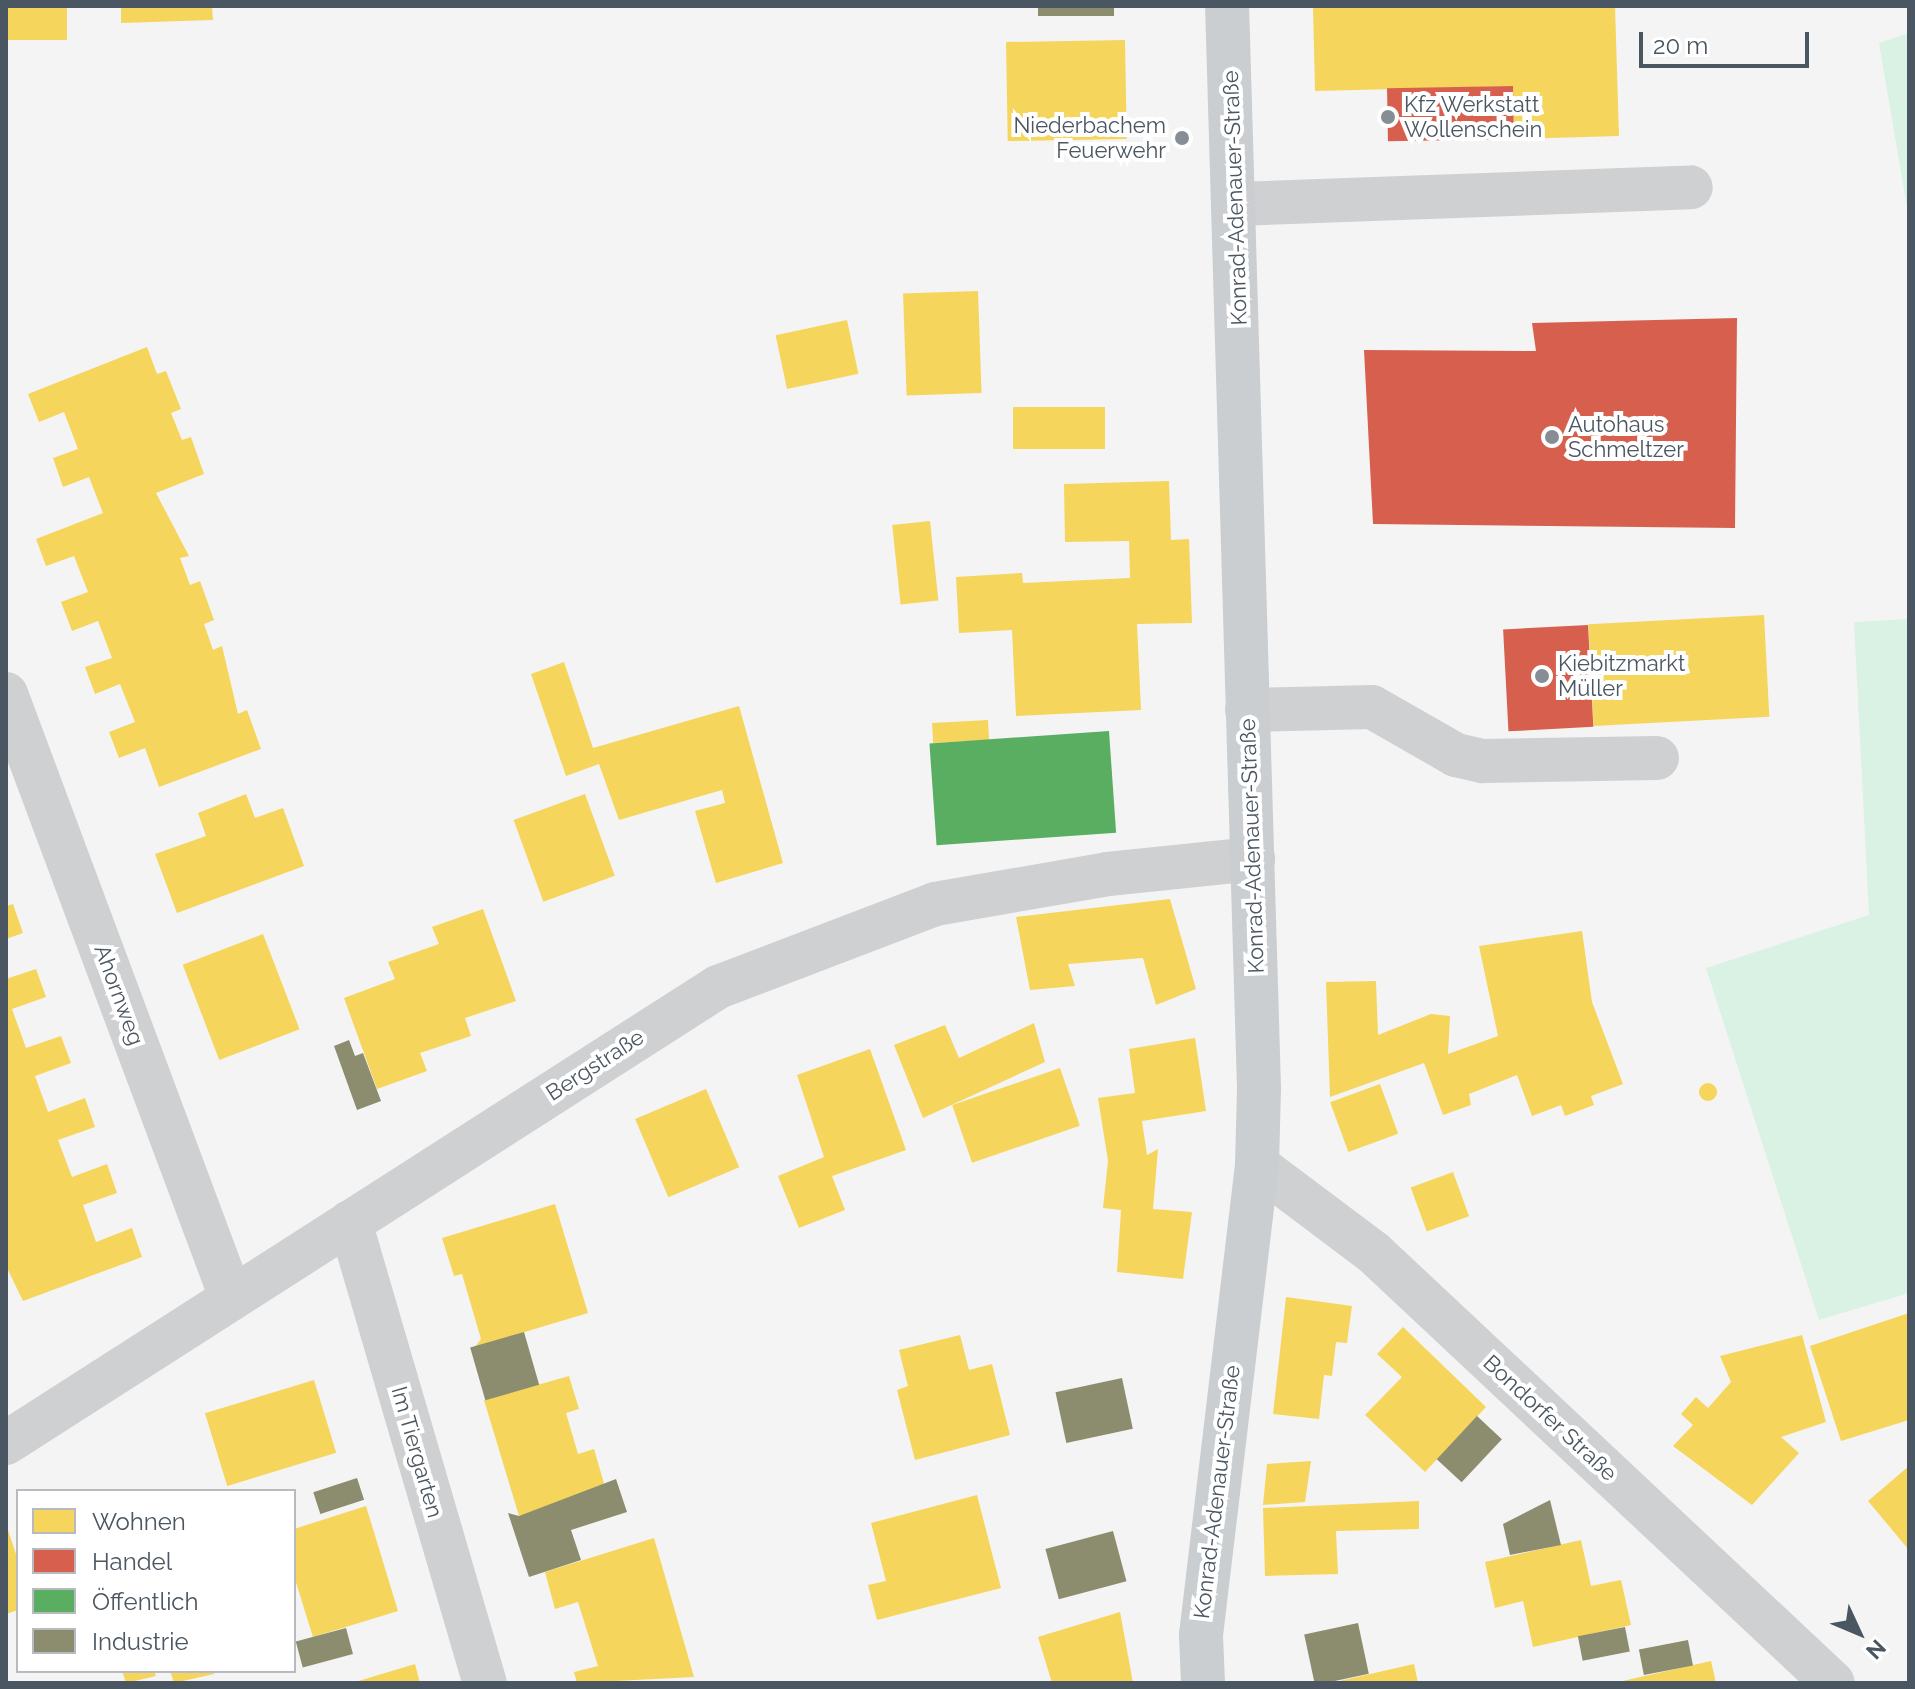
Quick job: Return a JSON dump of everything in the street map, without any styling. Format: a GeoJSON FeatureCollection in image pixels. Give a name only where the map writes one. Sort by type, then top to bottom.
{"type":"FeatureCollection","features":[{"type":"Feature","properties":{"kind":"main road","name":"Konrad-Adenauer-Straße"},"geometry":{"type":"LineString","coordinates":[[1203,1683],[1201,1635],[1257,1165],[1237,204],[1227,6]]}},
{"type":"Feature","properties":{"kind":"street"},"geometry":{"type":"LineString","coordinates":[[1237,204],[1691,187]]}},
{"type":"Feature","properties":{"kind":"street","name":"Ahornweg"},"geometry":{"type":"LineString","coordinates":[[6,694],[231,1297]]}},
{"type":"Feature","properties":{"kind":"street"},"geometry":{"type":"LineString","coordinates":[[1247,710],[1372,707],[1456,755],[1483,761],[1657,758]]}},
{"type":"Feature","properties":{"kind":"street","name":"Bergstraße"},"geometry":{"type":"LineString","coordinates":[[6,1443],[718,987],[935,904],[1108,874],[1253,859]]}},
{"type":"Feature","properties":{"kind":"street","name":"Bondorfer Straße"},"geometry":{"type":"LineString","coordinates":[[1257,1165],[1373,1252],[1833,1683]]}},
{"type":"Feature","properties":{"kind":"street","name":"Im Tiergarten"},"geometry":{"type":"LineString","coordinates":[[350,1222],[485,1683]]}},
{"type":"Feature","properties":{"kind":"green space"},"geometry":{"type":"Polygon","coordinates":[[[1909,33],[1909,219],[1879,43],[1909,33]]]}},
{"type":"Feature","properties":{"kind":"green space"},"geometry":{"type":"Polygon","coordinates":[[[1909,619],[1909,1293],[1819,1320],[1706,968],[1869,915],[1854,622],[1909,619]]]}},
{"type":"Feature","properties":{"kind":"building: Wohnen"},"geometry":{"type":"Polygon","coordinates":[[[6,6],[67,6],[67,40],[6,40],[6,6]]]}},
{"type":"Feature","properties":{"kind":"building: Wohnen"},"geometry":{"type":"Polygon","coordinates":[[[121,6],[212,6],[213,20],[121,23],[121,6]]]}},
{"type":"Feature","properties":{"kind":"building: Wohnen"},"geometry":{"type":"Polygon","coordinates":[[[1313,6],[1615,6],[1619,136],[1514,139],[1513,86],[1315,91],[1313,6]]]}},
{"type":"Feature","properties":{"kind":"building: Wohnen"},"geometry":{"type":"Polygon","coordinates":[[[1125,40],[1127,139],[1008,141],[1006,42],[1125,40]]]}},
{"type":"Feature","properties":{"kind":"building: Wohnen"},"geometry":{"type":"Polygon","coordinates":[[[978,291],[982,393],[907,396],[903,294],[978,291]]]}},
{"type":"Feature","properties":{"kind":"building: Wohnen"},"geometry":{"type":"Polygon","coordinates":[[[847,320],[858,374],[787,389],[776,335],[847,320]]]}},
{"type":"Feature","properties":{"kind":"building: Wohnen"},"geometry":{"type":"Polygon","coordinates":[[[147,347],[157,374],[166,371],[181,409],[171,413],[182,440],[191,437],[204,474],[156,493],[189,556],[180,558],[190,585],[200,581],[214,620],[204,624],[213,650],[222,646],[238,714],[247,710],[261,749],[159,787],[145,748],[119,758],[109,732],[135,722],[120,684],[95,694],[85,667],[112,658],[98,621],[72,631],[61,602],[88,592],[74,556],[46,566],[36,539],[103,513],[89,477],[63,487],[53,458],[78,449],[64,412],[39,422],[28,394],[147,347]]]}},
{"type":"Feature","properties":{"kind":"building: Wohnen"},"geometry":{"type":"Polygon","coordinates":[[[1013,407],[1105,407],[1105,449],[1013,449],[1013,407]]]}},
{"type":"Feature","properties":{"kind":"building: Wohnen"},"geometry":{"type":"Polygon","coordinates":[[[1169,481],[1171,540],[1189,539],[1192,623],[1137,624],[1141,710],[1016,716],[1012,630],[959,633],[956,577],[1022,573],[1023,583],[1130,578],[1129,541],[1065,542],[1064,484],[1169,481]]]}},
{"type":"Feature","properties":{"kind":"building: Wohnen"},"geometry":{"type":"Polygon","coordinates":[[[930,521],[938,601],[901,605],[892,525],[930,521]]]}},
{"type":"Feature","properties":{"kind":"building: Wohnen"},"geometry":{"type":"Polygon","coordinates":[[[1764,615],[1769,717],[1594,726],[1588,624],[1764,615]]]}},
{"type":"Feature","properties":{"kind":"building: Wohnen"},"geometry":{"type":"Polygon","coordinates":[[[564,662],[593,748],[739,706],[783,863],[716,883],[695,811],[725,803],[722,790],[619,820],[599,764],[566,776],[531,674],[564,662]]]}},
{"type":"Feature","properties":{"kind":"building: Wohnen"},"geometry":{"type":"Polygon","coordinates":[[[988,720],[989,740],[933,743],[932,723],[988,720]]]}},
{"type":"Feature","properties":{"kind":"building: Wohnen"},"geometry":{"type":"Polygon","coordinates":[[[246,794],[255,818],[283,808],[304,866],[177,913],[155,854],[206,836],[198,813],[246,794]]]}},
{"type":"Feature","properties":{"kind":"building: Wohnen"},"geometry":{"type":"Polygon","coordinates":[[[585,794],[615,876],[543,902],[514,820],[585,794]]]}},
{"type":"Feature","properties":{"kind":"building: Wohnen"},"geometry":{"type":"Polygon","coordinates":[[[1170,899],[1196,989],[1156,1005],[1143,958],[1068,964],[1075,986],[1030,990],[1016,917],[1170,899]]]}},
{"type":"Feature","properties":{"kind":"building: Wohnen"},"geometry":{"type":"Polygon","coordinates":[[[13,904],[23,933],[6,939],[6,906],[13,904]]]}},
{"type":"Feature","properties":{"kind":"building: Wohnen"},"geometry":{"type":"Polygon","coordinates":[[[483,909],[516,1001],[465,1018],[471,1036],[420,1053],[427,1071],[377,1089],[344,998],[395,979],[388,962],[439,944],[432,927],[483,909]]]}},
{"type":"Feature","properties":{"kind":"building: Wohnen"},"geometry":{"type":"Polygon","coordinates":[[[1582,931],[1592,1002],[1623,1084],[1591,1096],[1594,1105],[1565,1116],[1561,1105],[1532,1116],[1517,1075],[1469,1094],[1471,1105],[1443,1115],[1424,1063],[1330,1097],[1326,982],[1376,981],[1378,1035],[1431,1014],[1450,1016],[1448,1054],[1498,1036],[1479,946],[1582,931]]]}},
{"type":"Feature","properties":{"kind":"building: Wohnen"},"geometry":{"type":"Polygon","coordinates":[[[263,934],[300,1029],[219,1060],[183,965],[263,934]]]}},
{"type":"Feature","properties":{"kind":"building: Wohnen"},"geometry":{"type":"Polygon","coordinates":[[[36,969],[46,997],[12,1009],[26,1048],[61,1036],[71,1063],[35,1076],[48,1112],[85,1098],[95,1127],[58,1140],[72,1177],[107,1164],[117,1193],[83,1205],[96,1242],[132,1228],[142,1257],[23,1301],[6,1266],[6,979],[36,969]]]}},
{"type":"Feature","properties":{"kind":"building: Wohnen"},"geometry":{"type":"Polygon","coordinates":[[[1034,1023],[1045,1062],[923,1118],[894,1045],[945,1025],[959,1058],[1034,1023]]]}},
{"type":"Feature","properties":{"kind":"building: Wohnen"},"geometry":{"type":"Polygon","coordinates":[[[1195,1038],[1206,1111],[1142,1121],[1147,1155],[1158,1149],[1153,1209],[1192,1212],[1183,1279],[1117,1272],[1121,1210],[1103,1208],[1108,1161],[1098,1098],[1135,1093],[1129,1049],[1195,1038]]]}},
{"type":"Feature","properties":{"kind":"building: Wohnen"},"geometry":{"type":"Polygon","coordinates":[[[870,1049],[906,1150],[832,1176],[845,1210],[799,1228],[778,1176],[824,1157],[797,1075],[870,1049]]]}},
{"type":"Feature","properties":{"kind":"building: Wohnen"},"geometry":{"type":"Polygon","coordinates":[[[1060,1068],[1080,1126],[972,1163],[952,1105],[1060,1068]]]}},
{"type":"Feature","properties":{"kind":"building: Wohnen"},"geometry":{"type":"Polygon","coordinates":[[[1708,1083],[1717,1092],[1708,1101],[1699,1092],[1708,1083]]]}},
{"type":"Feature","properties":{"kind":"building: Wohnen"},"geometry":{"type":"Polygon","coordinates":[[[1380,1084],[1398,1134],[1348,1152],[1330,1102],[1380,1084]]]}},
{"type":"Feature","properties":{"kind":"building: Wohnen"},"geometry":{"type":"Polygon","coordinates":[[[706,1089],[739,1167],[668,1197],[635,1119],[706,1089]]]}},
{"type":"Feature","properties":{"kind":"building: Wohnen"},"geometry":{"type":"Polygon","coordinates":[[[1453,1172],[1469,1216],[1427,1232],[1411,1187],[1453,1172]]]}},
{"type":"Feature","properties":{"kind":"building: Wohnen"},"geometry":{"type":"Polygon","coordinates":[[[555,1204],[588,1313],[475,1347],[481,1339],[462,1274],[454,1276],[442,1238],[555,1204]]]}},
{"type":"Feature","properties":{"kind":"building: Wohnen"},"geometry":{"type":"Polygon","coordinates":[[[1286,1297],[1352,1306],[1347,1343],[1336,1342],[1332,1376],[1324,1375],[1319,1419],[1273,1414],[1286,1297]]]}},
{"type":"Feature","properties":{"kind":"building: Wohnen"},"geometry":{"type":"Polygon","coordinates":[[[1909,1313],[1909,1420],[1841,1441],[1810,1346],[1909,1313]]]}},
{"type":"Feature","properties":{"kind":"building: Wohnen"},"geometry":{"type":"Polygon","coordinates":[[[1403,1327],[1486,1407],[1425,1472],[1365,1415],[1402,1377],[1377,1354],[1403,1327]]]}},
{"type":"Feature","properties":{"kind":"building: Wohnen"},"geometry":{"type":"Polygon","coordinates":[[[960,1335],[969,1370],[992,1364],[1010,1435],[915,1460],[897,1390],[908,1386],[899,1350],[960,1335]]]}},
{"type":"Feature","properties":{"kind":"building: Wohnen"},"geometry":{"type":"Polygon","coordinates":[[[1802,1335],[1826,1422],[1781,1437],[1799,1453],[1752,1505],[1673,1446],[1693,1425],[1681,1414],[1696,1397],[1708,1408],[1731,1382],[1720,1356],[1802,1335]]]}},
{"type":"Feature","properties":{"kind":"building: Wohnen"},"geometry":{"type":"Polygon","coordinates":[[[569,1376],[579,1409],[566,1413],[578,1454],[594,1449],[605,1487],[519,1516],[484,1400],[569,1376]]]}},
{"type":"Feature","properties":{"kind":"building: Wohnen"},"geometry":{"type":"Polygon","coordinates":[[[314,1380],[336,1453],[227,1486],[205,1413],[314,1380]]]}},
{"type":"Feature","properties":{"kind":"building: Wohnen"},"geometry":{"type":"Polygon","coordinates":[[[1311,1461],[1305,1502],[1263,1505],[1267,1464],[1311,1461]]]}},
{"type":"Feature","properties":{"kind":"building: Wohnen"},"geometry":{"type":"Polygon","coordinates":[[[1909,1466],[1909,1550],[1868,1501],[1909,1466]]]}},
{"type":"Feature","properties":{"kind":"building: Wohnen"},"geometry":{"type":"Polygon","coordinates":[[[977,1495],[1001,1588],[877,1620],[868,1585],[886,1581],[871,1523],[977,1495]]]}},
{"type":"Feature","properties":{"kind":"building: Wohnen"},"geometry":{"type":"Polygon","coordinates":[[[1419,1501],[1419,1529],[1336,1531],[1338,1574],[1265,1576],[1263,1508],[1419,1501]]]}},
{"type":"Feature","properties":{"kind":"building: Wohnen"},"geometry":{"type":"Polygon","coordinates":[[[366,1506],[398,1611],[313,1637],[296,1582],[296,1528],[366,1506]]]}},
{"type":"Feature","properties":{"kind":"building: Wohnen"},"geometry":{"type":"Polygon","coordinates":[[[6,1524],[16,1554],[16,1611],[6,1614],[6,1524]]]}},
{"type":"Feature","properties":{"kind":"building: Wohnen"},"geometry":{"type":"Polygon","coordinates":[[[654,1538],[694,1677],[577,1683],[574,1672],[598,1666],[578,1602],[555,1609],[545,1572],[654,1538]]]}},
{"type":"Feature","properties":{"kind":"building: Wohnen"},"geometry":{"type":"Polygon","coordinates":[[[1581,1540],[1591,1586],[1621,1580],[1631,1625],[1533,1647],[1523,1601],[1495,1608],[1485,1562],[1581,1540]]]}},
{"type":"Feature","properties":{"kind":"building: Wohnen"},"geometry":{"type":"Polygon","coordinates":[[[1120,1612],[1133,1683],[1052,1683],[1038,1637],[1120,1612]]]}},
{"type":"Feature","properties":{"kind":"building: Wohnen"},"geometry":{"type":"Polygon","coordinates":[[[1711,1661],[1716,1683],[1618,1682],[1711,1661]]]}},
{"type":"Feature","properties":{"kind":"building: Wohnen"},"geometry":{"type":"Polygon","coordinates":[[[415,1664],[420,1683],[355,1683],[355,1682],[415,1664]]]}},
{"type":"Feature","properties":{"kind":"building: Wohnen"},"geometry":{"type":"Polygon","coordinates":[[[1414,1664],[1418,1683],[1335,1683],[1335,1682],[1414,1664]]]}},
{"type":"Feature","properties":{"kind":"building: Wohnen"},"geometry":{"type":"Polygon","coordinates":[[[123,1673],[155,1673],[156,1676],[126,1683],[123,1673]]]}},
{"type":"Feature","properties":{"kind":"building: Wohnen"},"geometry":{"type":"Polygon","coordinates":[[[171,1673],[214,1673],[214,1674],[174,1683],[171,1673]]]}},
{"type":"Feature","properties":{"kind":"building: Handel"},"geometry":{"type":"Polygon","coordinates":[[[1513,86],[1514,139],[1388,141],[1387,88],[1513,86]]]}},
{"type":"Feature","properties":{"kind":"building: Handel","name":"Autohaus Schmeltzer"},"geometry":{"type":"Polygon","coordinates":[[[1737,318],[1735,528],[1373,524],[1364,350],[1536,351],[1532,323],[1737,318]]]}},
{"type":"Feature","properties":{"kind":"building: Handel"},"geometry":{"type":"Polygon","coordinates":[[[1588,625],[1593,727],[1508,731],[1503,629],[1588,625]]]}},
{"type":"Feature","properties":{"kind":"building: Öffentlich"},"geometry":{"type":"Polygon","coordinates":[[[1109,731],[1116,833],[937,845],[929,744],[1109,731]]]}},
{"type":"Feature","properties":{"kind":"building: Industrie"},"geometry":{"type":"Polygon","coordinates":[[[1038,6],[1114,6],[1114,16],[1038,16],[1038,6]]]}},
{"type":"Feature","properties":{"kind":"building: Industrie"},"geometry":{"type":"Polygon","coordinates":[[[349,1040],[355,1056],[363,1053],[381,1101],[357,1110],[334,1046],[349,1040]]]}},
{"type":"Feature","properties":{"kind":"building: Industrie"},"geometry":{"type":"Polygon","coordinates":[[[524,1332],[539,1385],[485,1400],[470,1347],[524,1332]]]}},
{"type":"Feature","properties":{"kind":"building: Industrie"},"geometry":{"type":"Polygon","coordinates":[[[1122,1378],[1133,1429],[1066,1443],[1055,1392],[1122,1378]]]}},
{"type":"Feature","properties":{"kind":"building: Industrie"},"geometry":{"type":"Polygon","coordinates":[[[1477,1416],[1502,1439],[1462,1482],[1437,1459],[1477,1416]]]}},
{"type":"Feature","properties":{"kind":"building: Industrie"},"geometry":{"type":"Polygon","coordinates":[[[357,1478],[364,1500],[320,1514],[313,1492],[357,1478]]]}},
{"type":"Feature","properties":{"kind":"building: Industrie"},"geometry":{"type":"Polygon","coordinates":[[[616,1479],[627,1512],[571,1530],[581,1560],[529,1577],[508,1513],[519,1516],[616,1479]]]}},
{"type":"Feature","properties":{"kind":"building: Industrie"},"geometry":{"type":"Polygon","coordinates":[[[1550,1500],[1561,1545],[1510,1555],[1503,1524],[1550,1500]]]}},
{"type":"Feature","properties":{"kind":"building: Industrie"},"geometry":{"type":"Polygon","coordinates":[[[1113,1531],[1126,1581],[1059,1599],[1045,1549],[1113,1531]]]}},
{"type":"Feature","properties":{"kind":"building: Industrie"},"geometry":{"type":"Polygon","coordinates":[[[1358,1623],[1369,1674],[1315,1683],[1304,1634],[1358,1623]]]}},
{"type":"Feature","properties":{"kind":"building: Industrie"},"geometry":{"type":"Polygon","coordinates":[[[1625,1627],[1630,1652],[1583,1661],[1578,1636],[1625,1627]]]}},
{"type":"Feature","properties":{"kind":"building: Industrie"},"geometry":{"type":"Polygon","coordinates":[[[346,1628],[353,1654],[303,1668],[296,1641],[346,1628]]]}},
{"type":"Feature","properties":{"kind":"building: Industrie"},"geometry":{"type":"Polygon","coordinates":[[[1688,1640],[1693,1666],[1644,1675],[1639,1650],[1688,1640]]]}},
{"type":"Feature","properties":{"kind":"place","name":"Kfz Werkstatt Wollenschein"},"geometry":{"type":"Point","coordinates":[1388,117]}},
{"type":"Feature","properties":{"kind":"place","name":"Niederbachem Feuerwehr"},"geometry":{"type":"Point","coordinates":[1182,138]}},
{"type":"Feature","properties":{"kind":"place","name":"Autohaus Schmeltzer"},"geometry":{"type":"Point","coordinates":[1552,437]}},
{"type":"Feature","properties":{"kind":"place","name":"Kiebitzmarkt Müller"},"geometry":{"type":"Point","coordinates":[1542,676]}}]}
